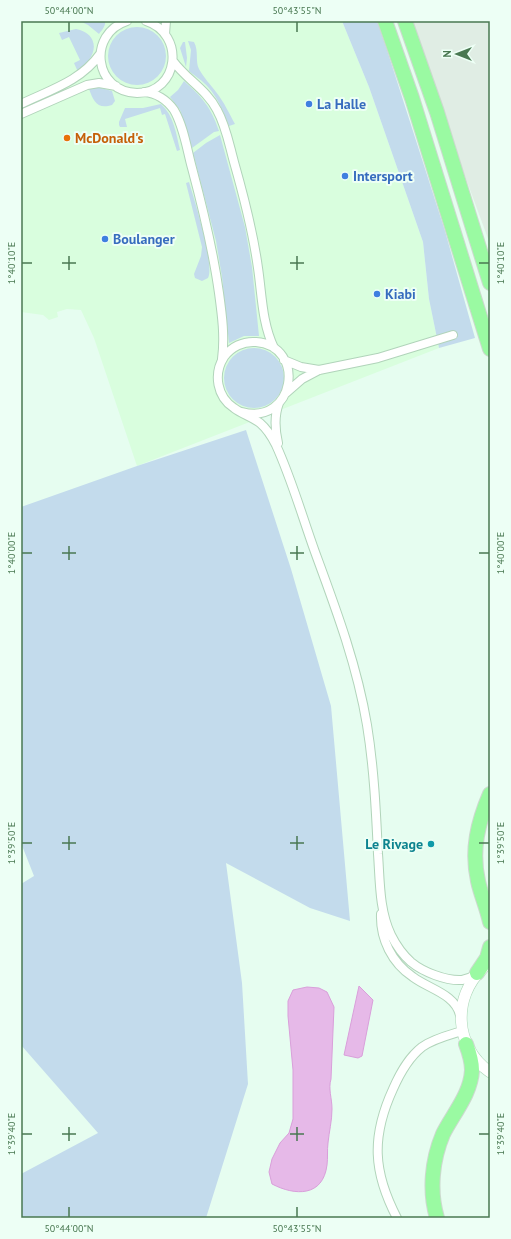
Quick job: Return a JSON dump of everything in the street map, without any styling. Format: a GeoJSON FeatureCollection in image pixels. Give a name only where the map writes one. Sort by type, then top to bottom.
{"type":"FeatureCollection","features":[{"type":"Feature","properties":{"kind":"highway"},"geometry":{"type":"LineString","coordinates":[[385,21],[412,98],[490,349]]}},
{"type":"Feature","properties":{"kind":"highway"},"geometry":{"type":"LineString","coordinates":[[405,21],[437,112],[490,283]]}},
{"type":"Feature","properties":{"kind":"highway"},"geometry":{"type":"LineString","coordinates":[[490,794],[479,825],[475,847],[478,881],[490,922]]}},
{"type":"Feature","properties":{"kind":"highway"},"geometry":{"type":"LineString","coordinates":[[478,973],[487,958],[490,947]]}},
{"type":"Feature","properties":{"kind":"highway"},"geometry":{"type":"LineString","coordinates":[[437,1218],[432,1188],[434,1166],[443,1134],[465,1095],[471,1078],[472,1064],[464,1037]]}},
{"type":"Feature","properties":{"kind":"street"},"geometry":{"type":"LineString","coordinates":[[110,21],[108,33],[100,54],[104,72],[108,79],[116,86]]}},
{"type":"Feature","properties":{"kind":"street"},"geometry":{"type":"LineString","coordinates":[[108,33],[116,26],[127,21]]}},
{"type":"Feature","properties":{"kind":"street"},"geometry":{"type":"LineString","coordinates":[[144,92],[155,88],[164,81],[170,71],[173,61],[171,46],[166,34],[158,26],[146,21]]}},
{"type":"Feature","properties":{"kind":"street"},"geometry":{"type":"LineString","coordinates":[[166,21],[166,34]]}},
{"type":"Feature","properties":{"kind":"street"},"geometry":{"type":"LineString","coordinates":[[21,104],[75,78],[87,69],[100,54]]}},
{"type":"Feature","properties":{"kind":"street"},"geometry":{"type":"LineString","coordinates":[[173,61],[182,72],[211,100],[218,110],[226,131],[252,229],[266,328],[274,348],[284,360],[288,368],[289,376],[286,393]]}},
{"type":"Feature","properties":{"kind":"street"},"geometry":{"type":"LineString","coordinates":[[21,114],[87,85],[99,83],[116,86],[131,92],[144,92],[159,96],[170,105],[178,118],[185,140],[207,225],[223,325],[222,362]]}},
{"type":"Feature","properties":{"kind":"street"},"geometry":{"type":"LineString","coordinates":[[242,412],[251,414],[268,411],[279,403],[286,393],[302,379],[318,370],[367,361],[453,335]]}},
{"type":"Feature","properties":{"kind":"street"},"geometry":{"type":"LineString","coordinates":[[274,348],[256,342],[242,344],[230,351],[222,362],[218,370],[218,379],[221,393],[230,405],[265,428],[280,454],[344,634],[363,701],[373,770],[381,899],[381,930],[385,943],[403,969],[414,978],[437,990],[456,1004],[464,1037],[478,1062],[490,1072]]}},
{"type":"Feature","properties":{"kind":"street"},"geometry":{"type":"LineString","coordinates":[[284,360],[301,367],[318,370]]}},
{"type":"Feature","properties":{"kind":"street"},"geometry":{"type":"LineString","coordinates":[[279,403],[276,414],[275,428],[280,454]]}},
{"type":"Feature","properties":{"kind":"street"},"geometry":{"type":"LineString","coordinates":[[381,899],[391,936],[410,962],[429,972],[450,979],[462,980],[468,979],[478,973],[490,963]]}},
{"type":"Feature","properties":{"kind":"street"},"geometry":{"type":"LineString","coordinates":[[460,1017],[466,990],[478,973]]}},
{"type":"Feature","properties":{"kind":"street"},"geometry":{"type":"LineString","coordinates":[[397,1218],[384,1188],[378,1162],[378,1136],[384,1110],[403,1069],[415,1053],[430,1042],[464,1037]]}},
{"type":"Feature","properties":{"kind":"shaded area"},"geometry":{"type":"Polygon","coordinates":[[[21,21],[342,21],[369,87],[423,242],[429,299],[439,348],[137,466],[94,338],[81,310],[67,309],[57,312],[58,317],[49,320],[43,315],[21,312],[21,21]]]}},
{"type":"Feature","properties":{"kind":"shaded area"},"geometry":{"type":"Polygon","coordinates":[[[80,21],[105,21],[105,25],[99,34],[88,25],[80,21]]]}},
{"type":"Feature","properties":{"kind":"shaded area"},"geometry":{"type":"Polygon","coordinates":[[[342,21],[377,21],[445,231],[475,338],[439,348],[429,299],[423,242],[369,87],[342,21]]]}},
{"type":"Feature","properties":{"kind":"shaded area"},"geometry":{"type":"Polygon","coordinates":[[[408,21],[490,21],[490,244],[408,21]]]}},
{"type":"Feature","properties":{"kind":"shaded area"},"geometry":{"type":"Polygon","coordinates":[[[131,27],[143,27],[158,35],[166,50],[166,62],[158,77],[143,85],[131,85],[116,77],[108,62],[108,50],[116,35],[131,27]]]}},
{"type":"Feature","properties":{"kind":"shaded area"},"geometry":{"type":"Polygon","coordinates":[[[76,29],[87,33],[93,40],[94,45],[92,55],[78,72],[74,63],[80,60],[69,37],[62,40],[59,33],[76,29]]]}},
{"type":"Feature","properties":{"kind":"shaded area"},"geometry":{"type":"Polygon","coordinates":[[[188,41],[194,42],[199,69],[222,100],[235,124],[229,126],[212,91],[189,71],[191,50],[188,41]]]}},
{"type":"Feature","properties":{"kind":"shaded area"},"geometry":{"type":"Polygon","coordinates":[[[183,42],[185,42],[187,58],[186,67],[180,48],[183,42]]]}},
{"type":"Feature","properties":{"kind":"shaded area"},"geometry":{"type":"Polygon","coordinates":[[[184,81],[205,103],[213,115],[219,131],[214,132],[192,148],[180,110],[170,97],[178,90],[184,81]]]}},
{"type":"Feature","properties":{"kind":"shaded area"},"geometry":{"type":"Polygon","coordinates":[[[101,88],[112,91],[115,101],[112,105],[99,105],[92,97],[89,89],[101,88]]]}},
{"type":"Feature","properties":{"kind":"shaded area"},"geometry":{"type":"Polygon","coordinates":[[[161,104],[172,119],[180,150],[177,151],[165,114],[162,115],[160,108],[125,119],[127,127],[120,127],[119,125],[125,108],[143,108],[161,104]]]}},
{"type":"Feature","properties":{"kind":"shaded area"},"geometry":{"type":"Polygon","coordinates":[[[220,135],[245,227],[252,267],[259,336],[244,336],[229,343],[222,277],[216,241],[193,153],[220,135]]]}},
{"type":"Feature","properties":{"kind":"shaded area"},"geometry":{"type":"Polygon","coordinates":[[[189,182],[209,260],[208,278],[202,281],[195,278],[194,274],[201,256],[202,247],[186,183],[189,182]]]}},
{"type":"Feature","properties":{"kind":"shaded area"},"geometry":{"type":"Polygon","coordinates":[[[254,348],[271,353],[279,361],[284,378],[279,395],[271,403],[254,408],[237,403],[229,395],[224,378],[229,361],[237,353],[254,348]]]}},
{"type":"Feature","properties":{"kind":"shaded area"},"geometry":{"type":"Polygon","coordinates":[[[246,430],[291,569],[331,706],[350,921],[310,908],[226,863],[242,983],[248,1084],[206,1218],[21,1218],[21,1174],[98,1133],[21,1045],[21,884],[34,876],[21,843],[21,507],[137,466],[246,430]]]}},
{"type":"Feature","properties":{"kind":"shaded area"},"geometry":{"type":"Polygon","coordinates":[[[359,986],[373,1000],[362,1056],[358,1058],[344,1055],[359,986]]]}},
{"type":"Feature","properties":{"kind":"shaded area"},"geometry":{"type":"Polygon","coordinates":[[[307,987],[319,988],[327,992],[334,1007],[330,1086],[332,1113],[327,1165],[324,1175],[320,1183],[314,1188],[307,1191],[298,1192],[290,1191],[272,1184],[269,1172],[272,1159],[280,1143],[289,1133],[293,1119],[293,1070],[288,1001],[293,990],[307,987]]]}},
{"type":"Feature","properties":{"kind":"place","name":"La Halle"},"geometry":{"type":"Point","coordinates":[309,104]}},
{"type":"Feature","properties":{"kind":"place","name":"McDonald's"},"geometry":{"type":"Point","coordinates":[67,138]}},
{"type":"Feature","properties":{"kind":"place","name":"Intersport"},"geometry":{"type":"Point","coordinates":[345,176]}},
{"type":"Feature","properties":{"kind":"place","name":"Boulanger"},"geometry":{"type":"Point","coordinates":[105,239]}},
{"type":"Feature","properties":{"kind":"place","name":"Kiabi"},"geometry":{"type":"Point","coordinates":[377,294]}},
{"type":"Feature","properties":{"kind":"place","name":"Le Rivage"},"geometry":{"type":"Point","coordinates":[431,844]}}]}
